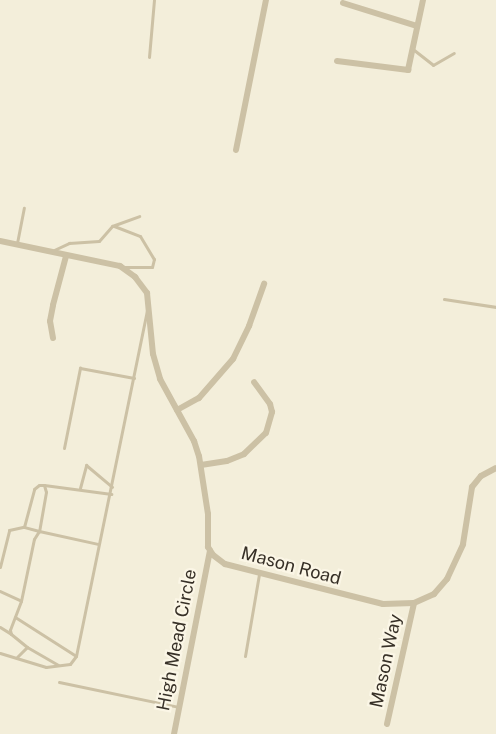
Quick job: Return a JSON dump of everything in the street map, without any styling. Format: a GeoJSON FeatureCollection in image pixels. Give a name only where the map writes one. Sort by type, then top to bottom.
{"type":"FeatureCollection","features":[{"type":"Feature","properties":{"kind":"street"},"geometry":{"type":"LineString","coordinates":[[236,150],[266,0]]}},
{"type":"Feature","properties":{"kind":"street"},"geometry":{"type":"LineString","coordinates":[[338,61],[408,70],[423,0]]}},
{"type":"Feature","properties":{"kind":"street"},"geometry":{"type":"LineString","coordinates":[[343,3],[417,26]]}},
{"type":"Feature","properties":{"kind":"street"},"geometry":{"type":"LineString","coordinates":[[0,241],[120,266],[135,277],[147,293],[147,309],[155,363],[160,379],[194,441],[201,465],[208,514],[206,535],[210,551]]}},
{"type":"Feature","properties":{"kind":"street"},"geometry":{"type":"LineString","coordinates":[[53,338],[51,321],[53,305],[66,256]]}},
{"type":"Feature","properties":{"kind":"street"},"geometry":{"type":"LineString","coordinates":[[177,410],[199,398],[233,359],[249,326],[264,284]]}},
{"type":"Feature","properties":{"kind":"street"},"geometry":{"type":"LineString","coordinates":[[201,465],[227,461],[244,454],[266,433],[272,412],[264,394],[254,382]]}},
{"type":"Feature","properties":{"kind":"street","name":"Mason Road"},"geometry":{"type":"LineString","coordinates":[[210,551],[225,564],[260,573],[383,604],[414,603],[434,594],[447,579],[463,544],[472,488],[481,476],[496,468]]}},
{"type":"Feature","properties":{"kind":"street","name":"High Mead Circle"},"geometry":{"type":"LineString","coordinates":[[174,734],[210,551]]}},
{"type":"Feature","properties":{"kind":"street","name":"Mason Way"},"geometry":{"type":"LineString","coordinates":[[387,724],[414,603]]}},
{"type":"Feature","properties":{"kind":"lane"},"geometry":{"type":"LineString","coordinates":[[149,57],[154,0]]}},
{"type":"Feature","properties":{"kind":"lane"},"geometry":{"type":"LineString","coordinates":[[412,49],[433,64],[454,53]]}},
{"type":"Feature","properties":{"kind":"lane"},"geometry":{"type":"LineString","coordinates":[[17,245],[24,208]]}},
{"type":"Feature","properties":{"kind":"lane"},"geometry":{"type":"LineString","coordinates":[[52,252],[69,243],[99,241],[112,226],[139,216]]}},
{"type":"Feature","properties":{"kind":"lane"},"geometry":{"type":"LineString","coordinates":[[112,226],[140,236],[154,259],[154,266],[148,268],[120,266]]}},
{"type":"Feature","properties":{"kind":"lane"},"geometry":{"type":"LineString","coordinates":[[444,298],[496,307]]}},
{"type":"Feature","properties":{"kind":"lane"},"geometry":{"type":"LineString","coordinates":[[0,652],[46,667],[70,664],[76,656],[98,544],[111,494],[147,309]]}},
{"type":"Feature","properties":{"kind":"lane"},"geometry":{"type":"LineString","coordinates":[[64,448],[80,368],[134,378]]}},
{"type":"Feature","properties":{"kind":"lane"},"geometry":{"type":"LineString","coordinates":[[80,488],[86,465],[112,487]]}},
{"type":"Feature","properties":{"kind":"lane"},"geometry":{"type":"LineString","coordinates":[[24,527],[34,489],[44,485],[80,488],[111,494]]}},
{"type":"Feature","properties":{"kind":"lane"},"geometry":{"type":"LineString","coordinates":[[11,634],[21,601],[34,539],[39,531],[44,505],[44,485]]}},
{"type":"Feature","properties":{"kind":"lane"},"geometry":{"type":"LineString","coordinates":[[0,567],[9,530],[24,527],[98,544]]}},
{"type":"Feature","properties":{"kind":"lane"},"geometry":{"type":"LineString","coordinates":[[245,656],[260,573]]}},
{"type":"Feature","properties":{"kind":"lane"},"geometry":{"type":"LineString","coordinates":[[0,591],[21,601]]}},
{"type":"Feature","properties":{"kind":"lane"},"geometry":{"type":"LineString","coordinates":[[15,616],[76,656]]}},
{"type":"Feature","properties":{"kind":"lane"},"geometry":{"type":"LineString","coordinates":[[0,627],[60,666]]}},
{"type":"Feature","properties":{"kind":"lane"},"geometry":{"type":"LineString","coordinates":[[17,657],[27,646]]}},
{"type":"Feature","properties":{"kind":"lane"},"geometry":{"type":"LineString","coordinates":[[58,682],[179,707]]}}]}
